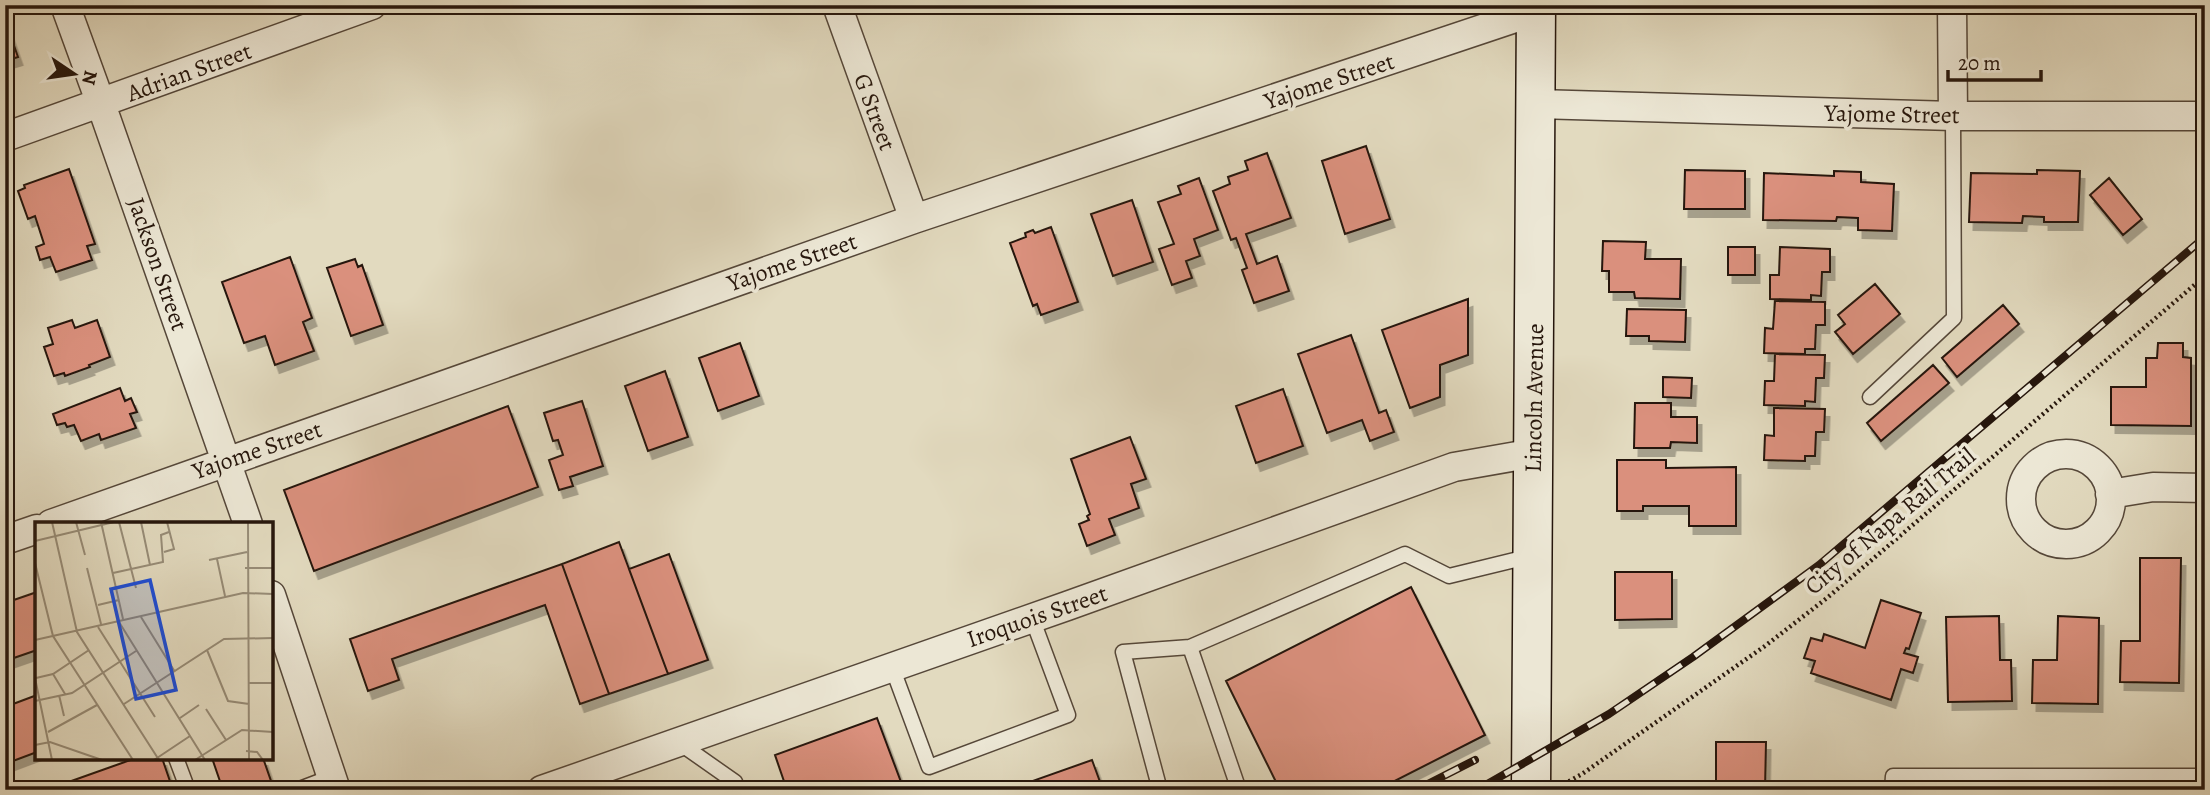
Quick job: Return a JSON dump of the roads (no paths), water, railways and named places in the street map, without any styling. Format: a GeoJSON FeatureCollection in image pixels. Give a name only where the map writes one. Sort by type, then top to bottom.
{"type":"FeatureCollection","features":[{"type":"Feature","properties":{"kind":"main road","name":"Lincoln Avenue"},"geometry":{"type":"LineString","coordinates":[[1531,790],[1536,8]]}},
{"type":"Feature","properties":{"kind":"street","name":"Jackson Street"},"geometry":{"type":"LineString","coordinates":[[65,5],[247,522]]}},
{"type":"Feature","properties":{"kind":"street","name":"Adrian Street"},"geometry":{"type":"LineString","coordinates":[[5,137],[372,5]]}},
{"type":"Feature","properties":{"kind":"street","name":"G Street"},"geometry":{"type":"LineString","coordinates":[[837,5],[914,219]]}},
{"type":"Feature","properties":{"kind":"street"},"geometry":{"type":"LineString","coordinates":[[1952,5],[1953,116]]}},
{"type":"Feature","properties":{"kind":"street","name":"Yajome Street"},"geometry":{"type":"LineString","coordinates":[[57,522],[914,219],[1536,8]]}},
{"type":"Feature","properties":{"kind":"street","name":"Yajome Street"},"geometry":{"type":"LineString","coordinates":[[1537,104],[1953,116],[2205,116]]}},
{"type":"Feature","properties":{"kind":"street","name":"Iroquois Street"},"geometry":{"type":"LineString","coordinates":[[542,790],[1454,467],[1534,453]]}},
{"type":"Feature","properties":{"kind":"street"},"geometry":{"type":"LineString","coordinates":[[2110,494],[2153,487],[2205,488]]}},
{"type":"Feature","properties":{"kind":"street"},"geometry":{"type":"LineString","coordinates":[[5,540],[35,530]]}},
{"type":"Feature","properties":{"kind":"street"},"geometry":{"type":"LineString","coordinates":[[273,601],[334,783]]}},
{"type":"Feature","properties":{"kind":"lane"},"geometry":{"type":"LineString","coordinates":[[1870,397],[1954,317],[1953,116]]}},
{"type":"Feature","properties":{"kind":"lane"},"geometry":{"type":"LineString","coordinates":[[1160,790],[1123,652],[1190,647],[1405,554],[1449,576],[1532,556]]}},
{"type":"Feature","properties":{"kind":"lane"},"geometry":{"type":"LineString","coordinates":[[892,667],[929,767],[1068,715],[1032,618]]}},
{"type":"Feature","properties":{"kind":"lane"},"geometry":{"type":"LineString","coordinates":[[1190,647],[1239,790]]}},
{"type":"Feature","properties":{"kind":"lane"},"geometry":{"type":"LineString","coordinates":[[676,741],[735,782],[738,790]]}},
{"type":"Feature","properties":{"kind":"lane"},"geometry":{"type":"LineString","coordinates":[[177,760],[188,790]]}},
{"type":"Feature","properties":{"kind":"lane"},"geometry":{"type":"LineString","coordinates":[[1892,790],[1893,776],[2205,776]]}},
{"type":"Feature","properties":{"kind":"lane"},"geometry":{"type":"LineString","coordinates":[[297,790],[334,783]]}},
{"type":"Feature","properties":{"kind":"railway"},"geometry":{"type":"LineString","coordinates":[[1477,790],[1609,714],[1693,657],[1819,565],[2205,237]]}},
{"type":"Feature","properties":{"kind":"railway"},"geometry":{"type":"LineString","coordinates":[[1416,790],[1475,760]]}}]}
